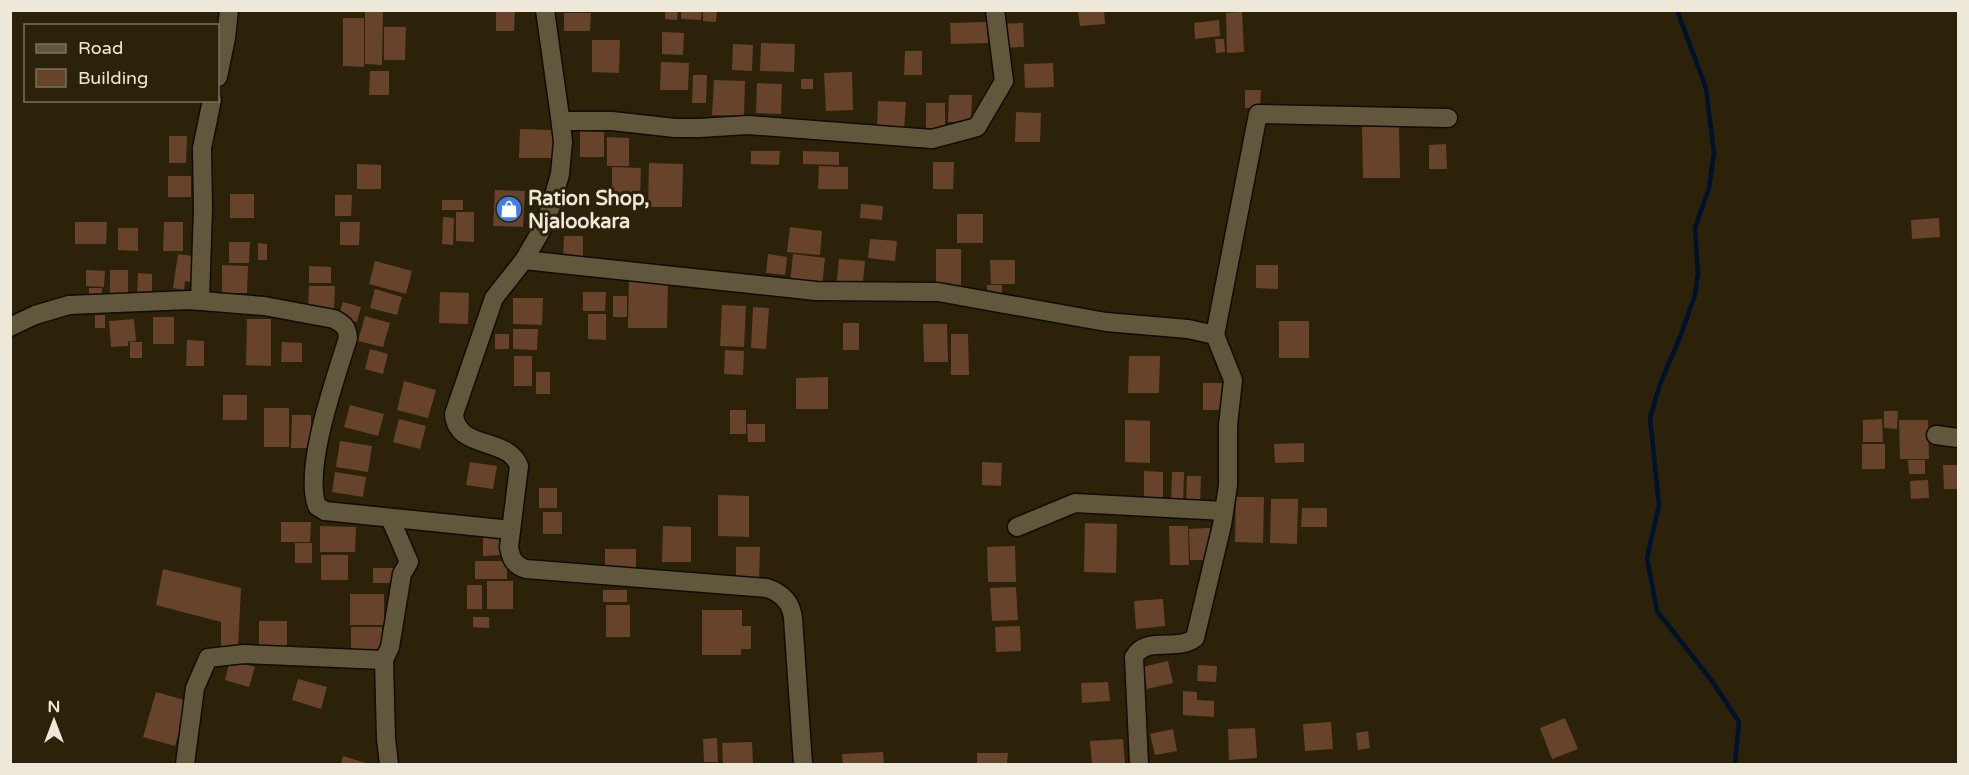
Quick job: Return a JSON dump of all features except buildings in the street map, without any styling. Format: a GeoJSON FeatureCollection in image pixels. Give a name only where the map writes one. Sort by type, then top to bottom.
{"type":"FeatureCollection","features":[{"type":"Feature","properties":{"kind":"street"},"geometry":{"type":"LineString","coordinates":[[219,72],[229,10]]}},
{"type":"Feature","properties":{"kind":"street"},"geometry":{"type":"LineString","coordinates":[[545,10],[563,142],[560,174],[541,231],[524,260],[494,298],[453,414],[454,425],[462,434],[508,452],[516,459],[519,466],[508,547],[511,558],[518,566],[526,569],[767,588],[782,596],[792,609],[803,765]]}},
{"type":"Feature","properties":{"kind":"street"},"geometry":{"type":"LineString","coordinates":[[561,121],[612,121],[691,128],[748,125],[932,139],[977,127],[1004,81],[995,10]]}},
{"type":"Feature","properties":{"kind":"street"},"geometry":{"type":"LineString","coordinates":[[200,300],[204,209],[202,148],[212,102]]}},
{"type":"Feature","properties":{"kind":"street"},"geometry":{"type":"LineString","coordinates":[[1139,765],[1134,657],[1145,646],[1183,644],[1195,638],[1224,511],[1228,485],[1228,425],[1233,380],[1215,335],[1258,114],[1448,118]]}},
{"type":"Feature","properties":{"kind":"street"},"geometry":{"type":"LineString","coordinates":[[524,260],[816,291],[938,292],[1106,322],[1188,329],[1215,335]]}},
{"type":"Feature","properties":{"kind":"street"},"geometry":{"type":"LineString","coordinates":[[10,327],[35,315],[69,305],[200,300],[264,306],[334,320],[343,324],[348,338],[323,419],[315,466],[316,506],[325,511],[511,530]]}},
{"type":"Feature","properties":{"kind":"street"},"geometry":{"type":"LineString","coordinates":[[1936,435],[1959,438]]}},
{"type":"Feature","properties":{"kind":"street"},"geometry":{"type":"LineString","coordinates":[[1017,527],[1075,503],[1224,511]]}},
{"type":"Feature","properties":{"kind":"street"},"geometry":{"type":"LineString","coordinates":[[389,765],[384,660],[390,647],[402,574],[409,562],[390,518]]}},
{"type":"Feature","properties":{"kind":"street"},"geometry":{"type":"LineString","coordinates":[[185,765],[195,688],[208,658],[244,654],[384,660]]}},
{"type":"Feature","properties":{"kind":"waterway"},"geometry":{"type":"LineString","coordinates":[[1677,10],[1706,88],[1714,153],[1709,188],[1695,228],[1698,273],[1695,295],[1660,384],[1650,418],[1659,505],[1647,558],[1657,611],[1712,681],[1739,722],[1735,764]]}},
{"type":"Feature","properties":{"kind":"place","name":"Ration Shop, Njalookara"},"geometry":{"type":"Point","coordinates":[509,209]}}]}
